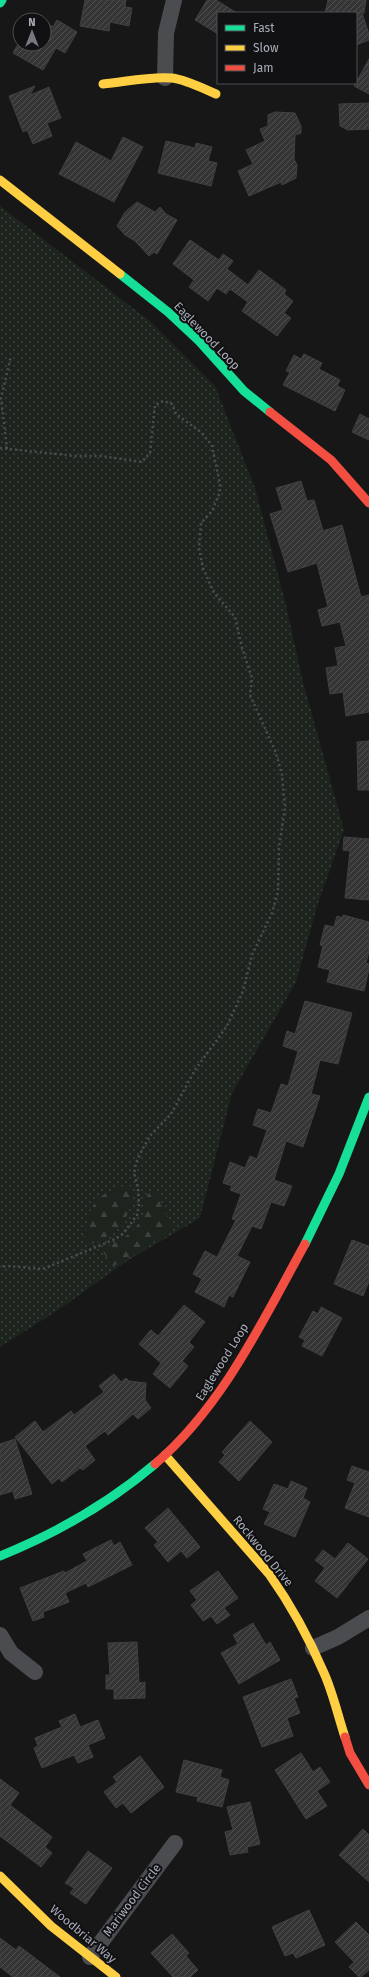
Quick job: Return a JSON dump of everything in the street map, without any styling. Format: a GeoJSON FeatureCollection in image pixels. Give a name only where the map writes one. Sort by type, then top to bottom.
{"type":"FeatureCollection","features":[{"type":"Feature","properties":{"kind":"street"},"geometry":{"type":"LineString","coordinates":[[165,78],[166,33],[174,0]]}},
{"type":"Feature","properties":{"kind":"street"},"geometry":{"type":"LineString","coordinates":[[103,84],[165,78],[186,82],[216,94]]}},
{"type":"Feature","properties":{"kind":"street","name":"Eaglewood Loop"},"geometry":{"type":"LineString","coordinates":[[0,180],[168,312],[194,336],[244,391],[331,460],[369,502]]}},
{"type":"Feature","properties":{"kind":"street","name":"Eaglewood Loop"},"geometry":{"type":"LineString","coordinates":[[0,1556],[51,1534],[89,1513],[133,1482],[165,1455],[203,1413],[244,1352],[363,1135],[369,1097]]}},
{"type":"Feature","properties":{"kind":"street","name":"Rockwood Drive"},"geometry":{"type":"LineString","coordinates":[[165,1455],[269,1574],[296,1615],[313,1648],[330,1688],[343,1736],[350,1753],[369,1785]]}},
{"type":"Feature","properties":{"kind":"street"},"geometry":{"type":"LineString","coordinates":[[313,1648],[338,1637],[369,1618]]}},
{"type":"Feature","properties":{"kind":"street"},"geometry":{"type":"LineString","coordinates":[[0,1635],[11,1653],[35,1672]]}},
{"type":"Feature","properties":{"kind":"street","name":"Mariwood Circle"},"geometry":{"type":"LineString","coordinates":[[90,1957],[175,1843]]}},
{"type":"Feature","properties":{"kind":"street","name":"Woodbriar Way"},"geometry":{"type":"LineString","coordinates":[[0,1876],[51,1926],[116,1977]]}},
{"type":"Feature","properties":{"kind":"path"},"geometry":{"type":"LineString","coordinates":[[7,449],[0,398],[11,356]]}},
{"type":"Feature","properties":{"kind":"path"},"geometry":{"type":"LineString","coordinates":[[0,448],[74,456],[101,456],[142,462],[150,454],[155,405],[163,401],[172,404],[176,414],[209,439],[214,454],[220,492],[212,510],[201,523],[199,548],[202,568],[214,593],[235,617],[242,648],[252,678],[250,695],[276,753],[281,770],[286,808],[279,847],[278,892],[272,913],[252,955],[243,991],[227,1026],[194,1070],[171,1114],[150,1136],[136,1163],[134,1173],[138,1188],[139,1204],[137,1215],[122,1234],[112,1240],[43,1269],[8,1266],[0,1267]]}},
{"type":"Feature","properties":{"kind":"green space"},"geometry":{"type":"Polygon","coordinates":[[[0,206],[151,322],[215,386],[255,488],[286,605],[302,678],[344,830],[318,903],[296,982],[232,1093],[200,1218],[127,1261],[61,1308],[0,1347],[0,206]]]}},
{"type":"Feature","properties":{"kind":"green space"},"geometry":{"type":"Polygon","coordinates":[[[126,1185],[130,1186],[132,1198],[124,1225],[98,1242],[90,1244],[84,1239],[90,1211],[103,1195],[126,1185]]]}},
{"type":"Feature","properties":{"kind":"green space"},"geometry":{"type":"Polygon","coordinates":[[[149,1193],[156,1193],[160,1197],[161,1206],[169,1219],[171,1230],[121,1263],[112,1266],[102,1250],[126,1236],[137,1226],[143,1214],[145,1201],[149,1193]]]}},
{"type":"Feature","properties":{"kind":"building"},"geometry":{"type":"Polygon","coordinates":[[[85,0],[126,0],[125,7],[132,8],[129,26],[110,22],[109,31],[80,26],[85,0]]]}},
{"type":"Feature","properties":{"kind":"building"},"geometry":{"type":"Polygon","coordinates":[[[207,0],[216,0],[235,12],[217,12],[217,33],[195,20],[207,0]]]}},
{"type":"Feature","properties":{"kind":"building"},"geometry":{"type":"Polygon","coordinates":[[[328,0],[366,0],[364,13],[362,13],[369,34],[369,40],[357,45],[357,12],[325,12],[328,0]]]}},
{"type":"Feature","properties":{"kind":"building"},"geometry":{"type":"Polygon","coordinates":[[[57,20],[77,32],[65,53],[56,48],[43,70],[13,53],[52,52],[52,26],[57,20]]]}},
{"type":"Feature","properties":{"kind":"building"},"geometry":{"type":"Polygon","coordinates":[[[369,59],[369,94],[354,86],[357,84],[357,81],[369,59]]]}},
{"type":"Feature","properties":{"kind":"building"},"geometry":{"type":"Polygon","coordinates":[[[35,86],[30,95],[49,87],[61,118],[47,123],[52,136],[33,144],[27,130],[23,132],[9,96],[35,86]]]}},
{"type":"Feature","properties":{"kind":"building"},"geometry":{"type":"Polygon","coordinates":[[[369,103],[369,129],[348,130],[340,126],[339,104],[369,103]]]}},
{"type":"Feature","properties":{"kind":"building"},"geometry":{"type":"Polygon","coordinates":[[[275,112],[295,113],[301,126],[301,133],[295,135],[294,159],[297,165],[296,178],[282,185],[281,182],[249,196],[238,171],[253,164],[246,150],[265,141],[260,129],[268,126],[268,115],[275,112]]]}},
{"type":"Feature","properties":{"kind":"building"},"geometry":{"type":"Polygon","coordinates":[[[123,137],[143,147],[114,202],[59,174],[76,142],[111,161],[123,137]]]}},
{"type":"Feature","properties":{"kind":"building"},"geometry":{"type":"Polygon","coordinates":[[[166,141],[195,148],[196,143],[212,147],[208,161],[217,163],[211,186],[158,173],[166,141]]]}},
{"type":"Feature","properties":{"kind":"building"},"geometry":{"type":"Polygon","coordinates":[[[137,202],[155,212],[160,207],[166,214],[177,220],[157,254],[154,252],[149,256],[135,241],[125,235],[117,226],[125,212],[137,202]]]}},
{"type":"Feature","properties":{"kind":"building"},"geometry":{"type":"Polygon","coordinates":[[[190,240],[219,260],[223,254],[233,261],[227,269],[248,285],[259,270],[286,290],[284,294],[293,301],[284,313],[291,318],[277,336],[242,311],[248,302],[230,289],[226,294],[217,288],[208,301],[189,287],[194,280],[173,264],[190,240]]]}},
{"type":"Feature","properties":{"kind":"building"},"geometry":{"type":"Polygon","coordinates":[[[304,354],[322,363],[319,369],[340,380],[337,386],[345,390],[335,411],[283,385],[290,372],[286,371],[294,355],[301,359],[304,354]]]}},
{"type":"Feature","properties":{"kind":"building"},"geometry":{"type":"Polygon","coordinates":[[[360,414],[369,419],[369,440],[352,432],[360,414]]]}},
{"type":"Feature","properties":{"kind":"building"},"geometry":{"type":"Polygon","coordinates":[[[301,481],[307,501],[314,500],[323,531],[342,525],[361,597],[369,595],[369,712],[346,716],[343,692],[330,694],[326,668],[338,666],[335,648],[346,646],[340,622],[322,626],[318,610],[328,607],[317,563],[288,572],[270,514],[283,510],[276,488],[301,481]]]}},
{"type":"Feature","properties":{"kind":"building"},"geometry":{"type":"Polygon","coordinates":[[[369,741],[369,790],[358,790],[357,742],[369,741]]]}},
{"type":"Feature","properties":{"kind":"building"},"geometry":{"type":"Polygon","coordinates":[[[344,837],[369,839],[369,900],[345,898],[350,851],[343,850],[344,837]]]}},
{"type":"Feature","properties":{"kind":"building"},"geometry":{"type":"Polygon","coordinates":[[[343,915],[369,922],[369,951],[366,963],[369,964],[369,969],[364,991],[327,982],[330,970],[318,967],[323,946],[320,945],[325,925],[334,927],[337,916],[343,918],[343,915]]]}},
{"type":"Feature","properties":{"kind":"building"},"geometry":{"type":"Polygon","coordinates":[[[305,1001],[352,1013],[338,1064],[320,1060],[311,1094],[320,1096],[303,1147],[286,1141],[274,1180],[292,1186],[284,1206],[271,1202],[261,1229],[252,1226],[237,1256],[250,1262],[233,1297],[229,1295],[224,1307],[195,1292],[202,1279],[193,1274],[205,1251],[217,1257],[236,1220],[232,1219],[241,1194],[230,1190],[232,1186],[223,1183],[230,1162],[245,1168],[250,1156],[257,1159],[267,1130],[253,1125],[258,1109],[271,1113],[281,1084],[288,1086],[298,1051],[283,1046],[287,1031],[295,1034],[305,1001]]]}},
{"type":"Feature","properties":{"kind":"building"},"geometry":{"type":"Polygon","coordinates":[[[352,1240],[369,1246],[369,1281],[363,1296],[334,1284],[352,1240]]]}},
{"type":"Feature","properties":{"kind":"building"},"geometry":{"type":"Polygon","coordinates":[[[184,1305],[205,1322],[189,1342],[194,1347],[182,1361],[188,1366],[170,1388],[153,1374],[161,1363],[139,1344],[151,1330],[158,1336],[184,1305]]]}},
{"type":"Feature","properties":{"kind":"building"},"geometry":{"type":"Polygon","coordinates":[[[321,1307],[342,1318],[322,1356],[302,1346],[305,1340],[299,1337],[313,1311],[318,1314],[321,1307]]]}},
{"type":"Feature","properties":{"kind":"building"},"geometry":{"type":"Polygon","coordinates":[[[114,1374],[121,1382],[126,1378],[129,1381],[146,1383],[145,1400],[151,1408],[138,1419],[133,1414],[108,1435],[105,1431],[85,1446],[95,1460],[83,1470],[80,1468],[62,1482],[59,1478],[52,1484],[15,1437],[35,1421],[43,1432],[71,1411],[74,1415],[104,1392],[99,1386],[114,1374]]]}},
{"type":"Feature","properties":{"kind":"building"},"geometry":{"type":"Polygon","coordinates":[[[250,1421],[272,1442],[239,1481],[219,1462],[225,1455],[222,1452],[250,1421]]]}},
{"type":"Feature","properties":{"kind":"building"},"geometry":{"type":"Polygon","coordinates":[[[15,1439],[32,1494],[15,1499],[13,1491],[0,1495],[0,1444],[15,1439]]]}},
{"type":"Feature","properties":{"kind":"building"},"geometry":{"type":"Polygon","coordinates":[[[352,1466],[369,1472],[369,1517],[345,1508],[355,1483],[347,1480],[352,1466]]]}},
{"type":"Feature","properties":{"kind":"building"},"geometry":{"type":"Polygon","coordinates":[[[291,1481],[307,1488],[303,1498],[310,1502],[295,1537],[264,1524],[270,1512],[263,1509],[274,1484],[288,1489],[291,1481]]]}},
{"type":"Feature","properties":{"kind":"building"},"geometry":{"type":"Polygon","coordinates":[[[168,1508],[200,1547],[187,1558],[181,1551],[168,1562],[154,1545],[158,1542],[145,1528],[168,1508]]]}},
{"type":"Feature","properties":{"kind":"building"},"geometry":{"type":"Polygon","coordinates":[[[111,1540],[114,1546],[120,1542],[132,1565],[88,1587],[86,1583],[65,1593],[69,1602],[43,1612],[44,1617],[33,1621],[20,1588],[64,1571],[65,1573],[87,1561],[83,1554],[111,1540]]]}},
{"type":"Feature","properties":{"kind":"building"},"geometry":{"type":"Polygon","coordinates":[[[348,1543],[368,1559],[337,1598],[315,1581],[325,1568],[315,1560],[323,1550],[335,1559],[348,1543]]]}},
{"type":"Feature","properties":{"kind":"building"},"geometry":{"type":"Polygon","coordinates":[[[218,1571],[238,1598],[224,1608],[230,1615],[217,1624],[211,1616],[203,1621],[191,1605],[197,1600],[190,1591],[218,1571]]]}},
{"type":"Feature","properties":{"kind":"building"},"geometry":{"type":"Polygon","coordinates":[[[253,1623],[266,1645],[270,1642],[280,1660],[239,1684],[221,1653],[238,1644],[233,1635],[253,1623]]]}},
{"type":"Feature","properties":{"kind":"building"},"geometry":{"type":"Polygon","coordinates":[[[137,1642],[139,1683],[145,1682],[145,1698],[114,1699],[114,1689],[106,1689],[106,1675],[110,1675],[108,1643],[137,1642]]]}},
{"type":"Feature","properties":{"kind":"building"},"geometry":{"type":"Polygon","coordinates":[[[291,1679],[298,1697],[294,1698],[300,1713],[287,1718],[293,1736],[262,1747],[243,1697],[291,1679]]]}},
{"type":"Feature","properties":{"kind":"building"},"geometry":{"type":"Polygon","coordinates":[[[75,1714],[80,1727],[98,1720],[105,1738],[88,1745],[93,1757],[78,1763],[74,1755],[42,1768],[34,1748],[38,1746],[35,1738],[62,1727],[59,1721],[75,1714]]]}},
{"type":"Feature","properties":{"kind":"building"},"geometry":{"type":"Polygon","coordinates":[[[301,1753],[313,1772],[320,1767],[330,1782],[317,1791],[327,1806],[306,1819],[275,1770],[301,1753]]]}},
{"type":"Feature","properties":{"kind":"building"},"geometry":{"type":"Polygon","coordinates":[[[140,1756],[164,1787],[131,1813],[123,1803],[116,1808],[104,1792],[117,1782],[113,1777],[140,1756]]]}},
{"type":"Feature","properties":{"kind":"building"},"geometry":{"type":"Polygon","coordinates":[[[184,1760],[222,1770],[220,1777],[229,1780],[222,1807],[197,1801],[198,1797],[176,1792],[184,1760]]]}},
{"type":"Feature","properties":{"kind":"building"},"geometry":{"type":"Polygon","coordinates":[[[0,1779],[19,1793],[10,1805],[52,1837],[45,1847],[52,1853],[41,1867],[0,1836],[0,1779]]]}},
{"type":"Feature","properties":{"kind":"building"},"geometry":{"type":"Polygon","coordinates":[[[250,1802],[260,1844],[247,1847],[248,1852],[230,1855],[225,1832],[233,1830],[227,1807],[250,1802]]]}},
{"type":"Feature","properties":{"kind":"building"},"geometry":{"type":"Polygon","coordinates":[[[363,1829],[369,1835],[369,1882],[339,1855],[363,1829]]]}},
{"type":"Feature","properties":{"kind":"building"},"geometry":{"type":"Polygon","coordinates":[[[88,1851],[112,1868],[86,1904],[70,1893],[74,1888],[65,1883],[88,1851]]]}},
{"type":"Feature","properties":{"kind":"building"},"geometry":{"type":"Polygon","coordinates":[[[309,1910],[325,1945],[296,1958],[293,1953],[285,1956],[272,1927],[309,1910]]]}},
{"type":"Feature","properties":{"kind":"building"},"geometry":{"type":"Polygon","coordinates":[[[356,1922],[369,1935],[369,1970],[361,1977],[359,1977],[349,1967],[354,1962],[335,1942],[356,1922]]]}},
{"type":"Feature","properties":{"kind":"building"},"geometry":{"type":"Polygon","coordinates":[[[172,1934],[189,1953],[186,1956],[198,1970],[190,1977],[173,1977],[151,1953],[172,1934]]]}},
{"type":"Feature","properties":{"kind":"building"},"geometry":{"type":"Polygon","coordinates":[[[0,1938],[16,1950],[19,1946],[60,1977],[13,1977],[0,1967],[0,1938]]]}},
{"type":"Feature","properties":{"kind":"traffic: fast"},"geometry":{"type":"LineString","coordinates":[[120,274],[168,312],[199,341],[244,391],[270,412]]}},
{"type":"Feature","properties":{"kind":"traffic: fast"},"geometry":{"type":"LineString","coordinates":[[305,1244],[339,1174],[369,1097]]}},
{"type":"Feature","properties":{"kind":"traffic: fast"},"geometry":{"type":"LineString","coordinates":[[0,1556],[42,1538],[100,1505],[155,1464]]}},
{"type":"Feature","properties":{"kind":"traffic: slow"},"geometry":{"type":"LineString","coordinates":[[103,84],[146,78],[172,78],[189,82],[216,94]]}},
{"type":"Feature","properties":{"kind":"traffic: slow"},"geometry":{"type":"LineString","coordinates":[[0,180],[120,274]]}},
{"type":"Feature","properties":{"kind":"traffic: slow"},"geometry":{"type":"LineString","coordinates":[[165,1455],[269,1574],[285,1598],[306,1634],[324,1673],[345,1737]]}},
{"type":"Feature","properties":{"kind":"traffic: slow"},"geometry":{"type":"LineString","coordinates":[[0,1876],[51,1926],[116,1977]]}},
{"type":"Feature","properties":{"kind":"traffic: jam"},"geometry":{"type":"LineString","coordinates":[[270,412],[331,460],[369,503]]}},
{"type":"Feature","properties":{"kind":"traffic: jam"},"geometry":{"type":"LineString","coordinates":[[155,1464],[179,1441],[201,1416],[221,1389],[257,1332],[305,1244]]}},
{"type":"Feature","properties":{"kind":"traffic: jam"},"geometry":{"type":"LineString","coordinates":[[345,1737],[350,1753],[369,1785]]}}]}
